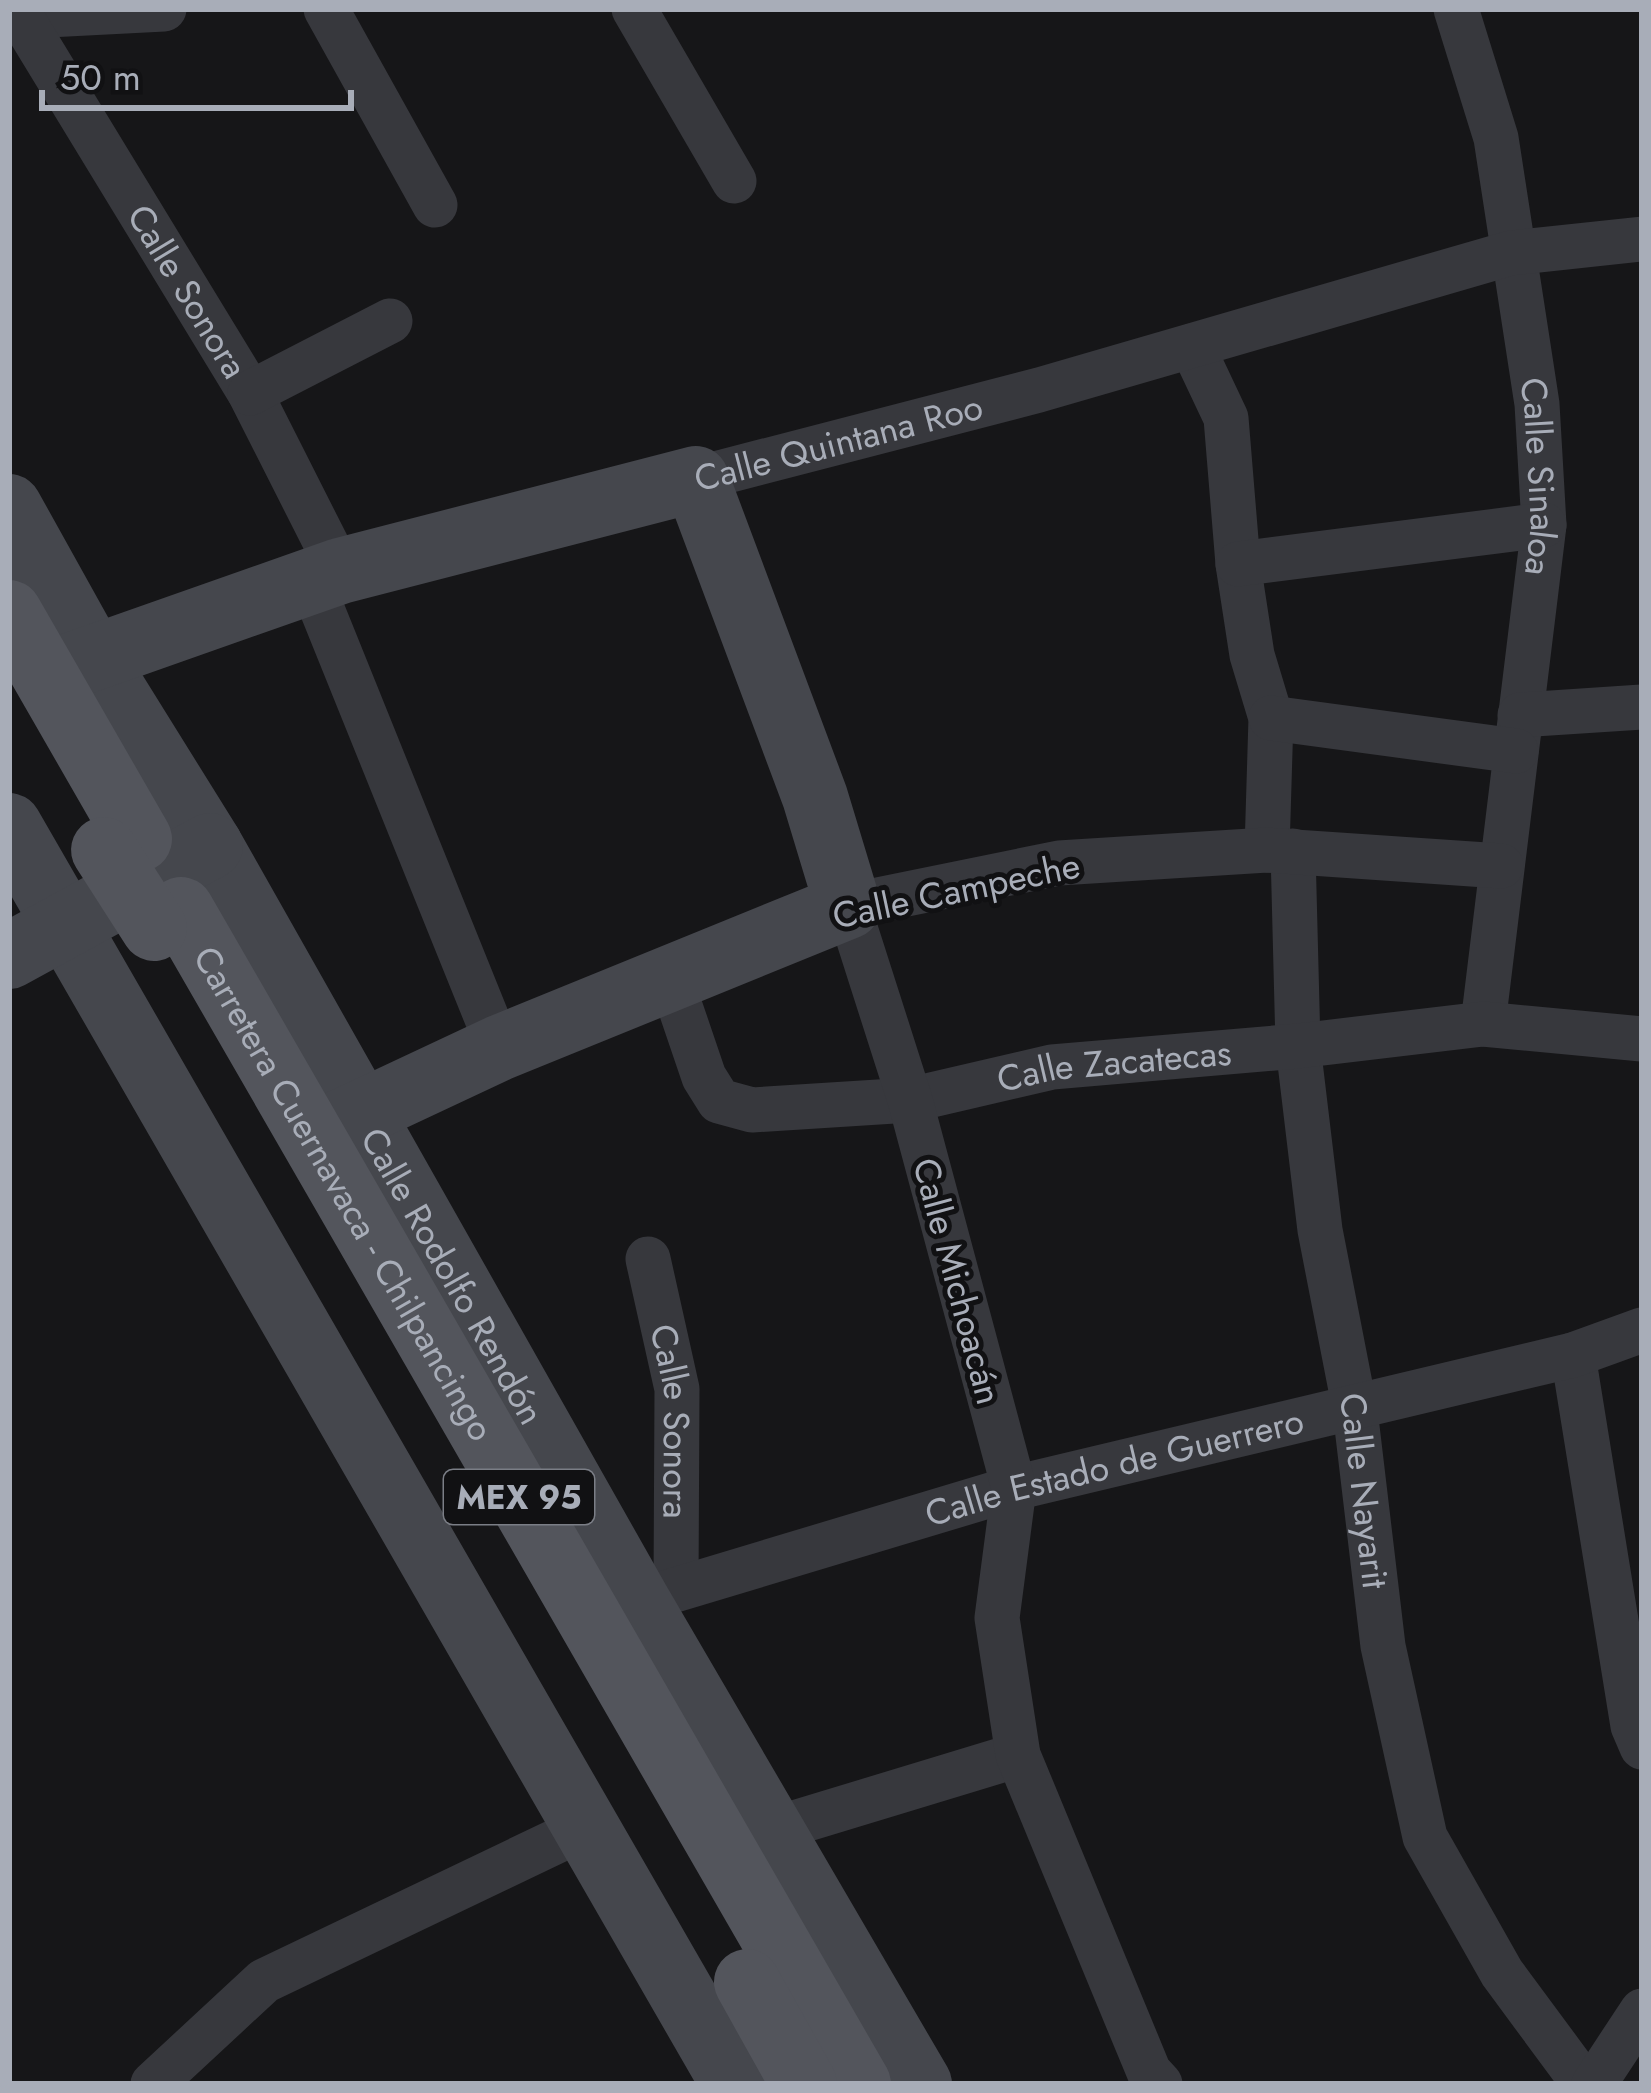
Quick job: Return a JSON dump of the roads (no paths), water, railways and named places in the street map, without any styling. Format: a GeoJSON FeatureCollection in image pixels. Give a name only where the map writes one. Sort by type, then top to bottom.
{"type":"FeatureCollection","features":[{"type":"Feature","properties":{"kind":"main road","name":"Carretera Cuernavaca - Chilpancingo"},"geometry":{"type":"LineString","coordinates":[[9,613],[49,678],[122,844],[804,2084]]}},
{"type":"Feature","properties":{"kind":"main road","name":"Carretera Cuernavaca - Chilpancingo"},"geometry":{"type":"LineString","coordinates":[[167,919],[335,1125],[634,1602],[858,2084]]}},
{"type":"Feature","properties":{"kind":"street"},"geometry":{"type":"LineString","coordinates":[[15,17],[164,9]]}},
{"type":"Feature","properties":{"kind":"street"},"geometry":{"type":"LineString","coordinates":[[326,9],[435,205]]}},
{"type":"Feature","properties":{"kind":"street"},"geometry":{"type":"LineString","coordinates":[[634,9],[734,181]]}},
{"type":"Feature","properties":{"kind":"street","name":"Calle Sinaloa"},"geometry":{"type":"LineString","coordinates":[[1456,9],[1496,138],[1537,404],[1544,525],[1483,1024]]}},
{"type":"Feature","properties":{"kind":"street","name":"Calle Sonora"},"geometry":{"type":"LineString","coordinates":[[15,17],[250,393],[326,576],[499,1048]]}},
{"type":"Feature","properties":{"kind":"street","name":"Calle Quintana Roo"},"geometry":{"type":"LineString","coordinates":[[49,678],[326,576],[1039,391],[1511,253],[1642,239]]}},
{"type":"Feature","properties":{"kind":"street"},"geometry":{"type":"LineString","coordinates":[[250,393],[391,321]]}},
{"type":"Feature","properties":{"kind":"street","name":"Calle Nayarit"},"geometry":{"type":"LineString","coordinates":[[1192,346],[1226,418],[1238,564],[1252,655],[1271,718],[1298,1046],[1320,1230],[1355,1410],[1383,1646],[1425,1837],[1502,1973],[1584,2084]]}},
{"type":"Feature","properties":{"kind":"street","name":"Calle Michoacán"},"geometry":{"type":"LineString","coordinates":[[696,479],[815,797],[910,1100],[1014,1489],[997,1618],[1018,1755],[1142,2080]]}},
{"type":"Feature","properties":{"kind":"street","name":"Calle Rodolfo Rendón"},"geometry":{"type":"LineString","coordinates":[[9,507],[49,678],[210,846],[335,1125]]}},
{"type":"Feature","properties":{"kind":"street"},"geometry":{"type":"LineString","coordinates":[[1238,564],[1544,525]]}},
{"type":"Feature","properties":{"kind":"street"},"geometry":{"type":"LineString","coordinates":[[1271,718],[1518,733],[1642,707]]}},
{"type":"Feature","properties":{"kind":"street"},"geometry":{"type":"LineString","coordinates":[[9,826],[734,2084]]}},
{"type":"Feature","properties":{"kind":"street"},"geometry":{"type":"LineString","coordinates":[[9,956],[210,846]]}},
{"type":"Feature","properties":{"kind":"street","name":"Calle Campeche"},"geometry":{"type":"LineString","coordinates":[[335,1125],[499,1048],[848,906],[1059,863],[1280,850],[1501,866]]}},
{"type":"Feature","properties":{"kind":"street","name":"Calle Zacatecas"},"geometry":{"type":"LineString","coordinates":[[671,980],[704,1077],[719,1101],[752,1110],[910,1100],[1052,1067],[1483,1024],[1642,1039]]}},
{"type":"Feature","properties":{"kind":"street","name":"Calle Sonora"},"geometry":{"type":"LineString","coordinates":[[634,1602],[677,1389],[648,1259]]}},
{"type":"Feature","properties":{"kind":"street","name":"Calle Estado de Guerrero"},"geometry":{"type":"LineString","coordinates":[[634,1602],[1014,1489],[1573,1355],[1642,1330]]}},
{"type":"Feature","properties":{"kind":"street"},"geometry":{"type":"LineString","coordinates":[[1573,1355],[1633,1726],[1642,1747]]}},
{"type":"Feature","properties":{"kind":"street"},"geometry":{"type":"LineString","coordinates":[[919,2084],[745,1838],[1018,1755]]}},
{"type":"Feature","properties":{"kind":"street"},"geometry":{"type":"LineString","coordinates":[[154,2084],[264,1981],[586,1827]]}},
{"type":"Feature","properties":{"kind":"street"},"geometry":{"type":"LineString","coordinates":[[1594,2084],[1642,2012]]}}]}
